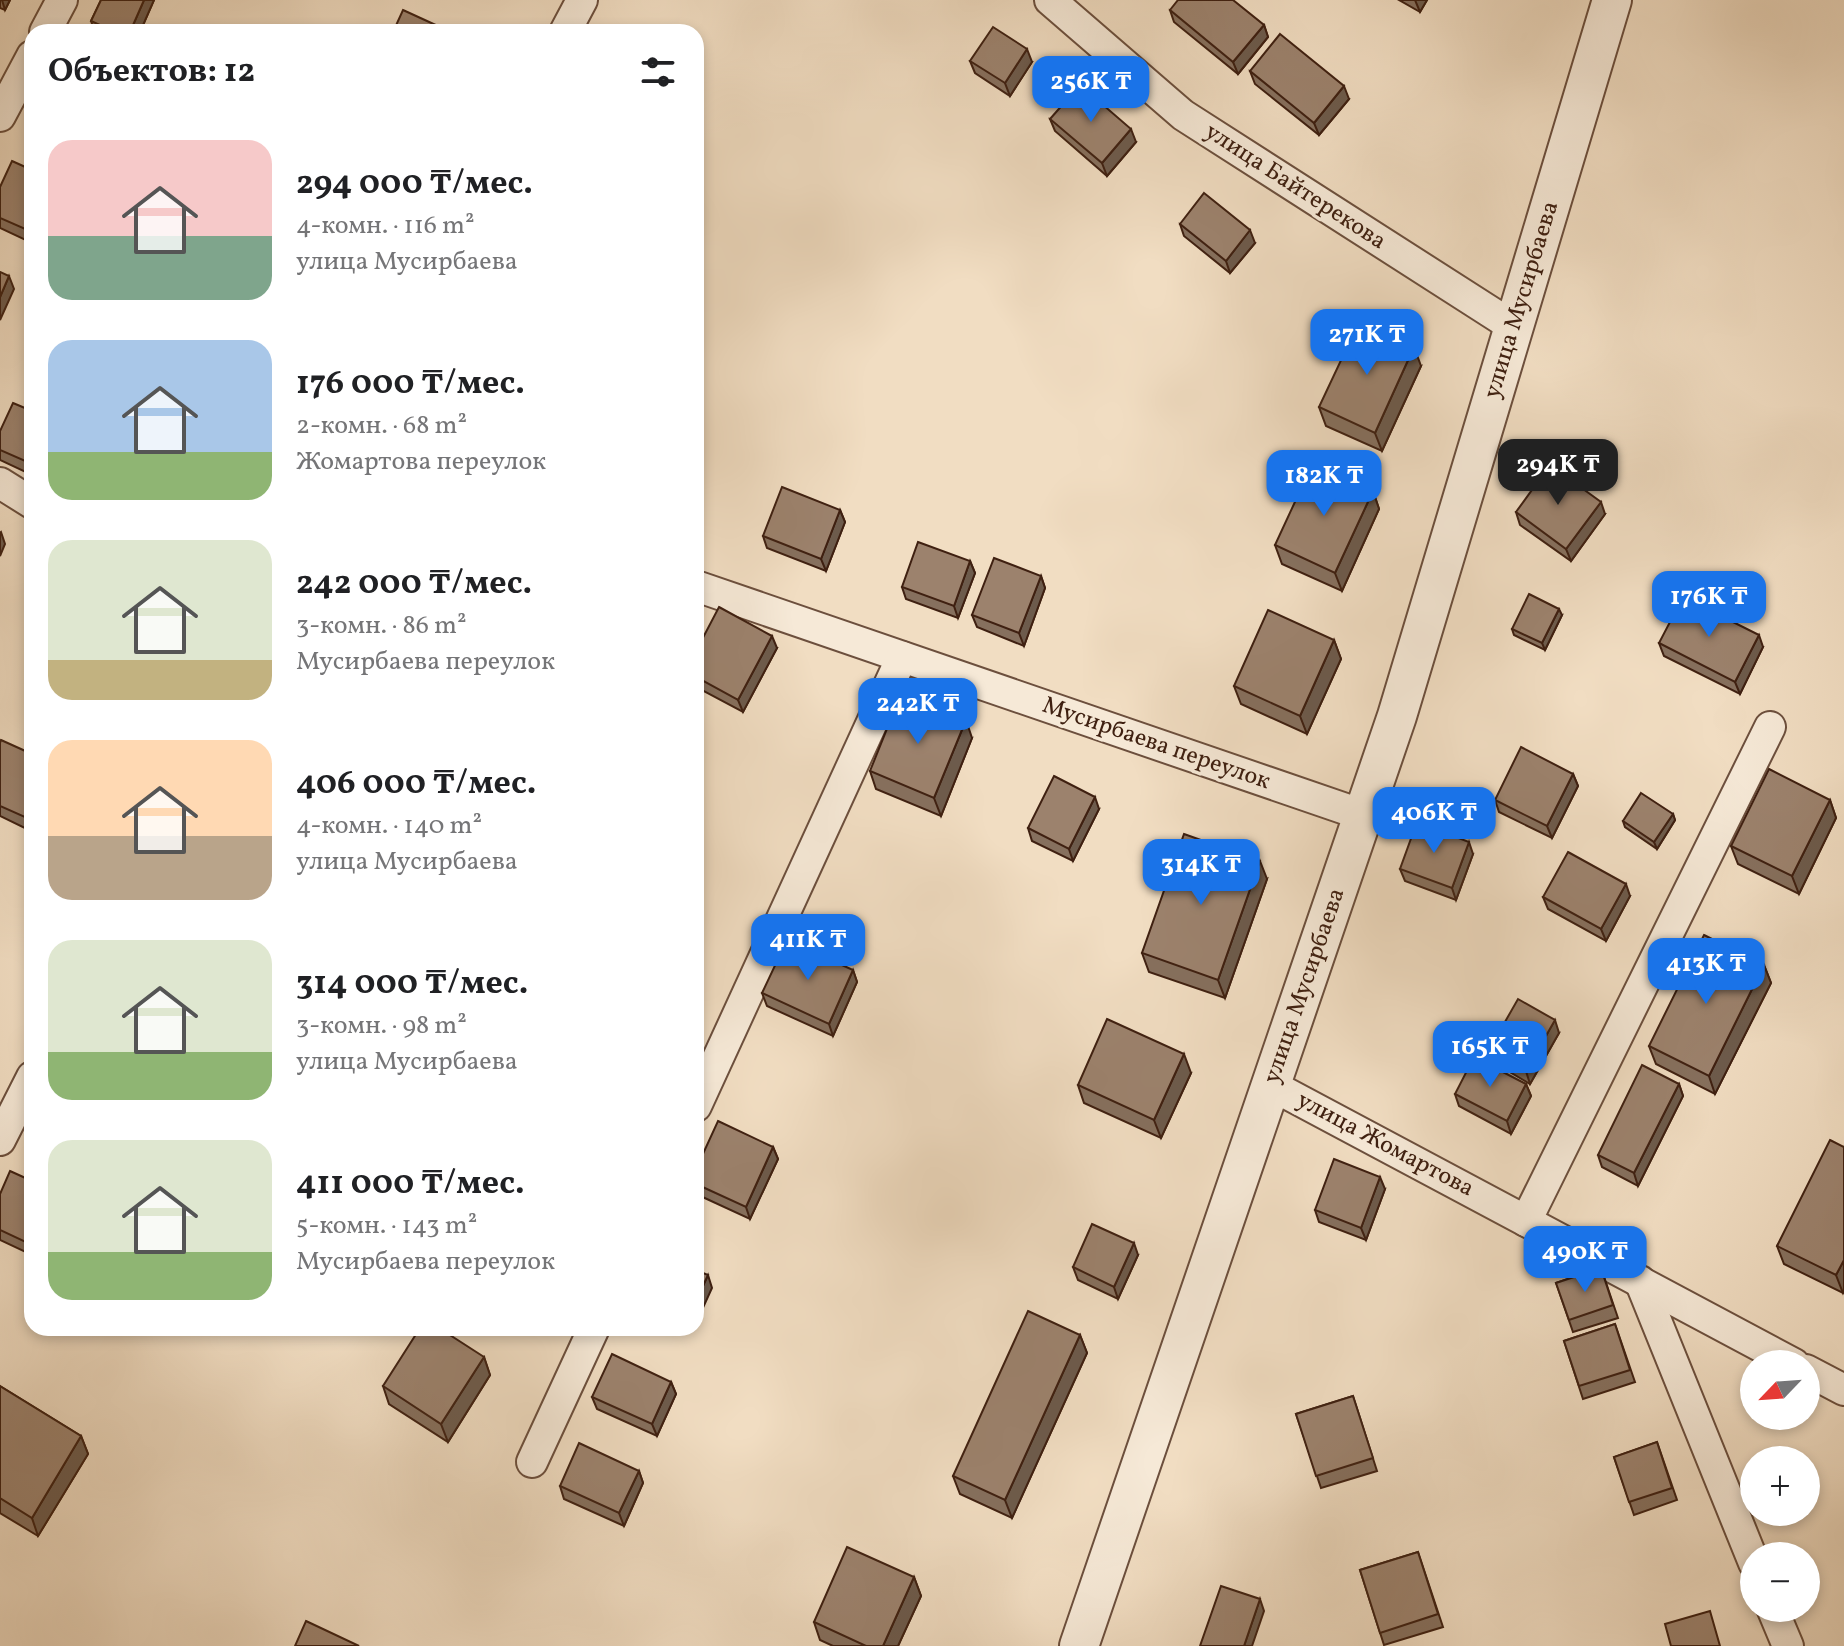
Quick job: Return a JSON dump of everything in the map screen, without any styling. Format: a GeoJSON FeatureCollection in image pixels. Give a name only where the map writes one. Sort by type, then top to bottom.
{"type":"FeatureCollection","features":[{"type":"Feature","properties":{"kind":"street"},"geometry":{"type":"LineString","coordinates":[[49,24],[62,0]]}},
{"type":"Feature","properties":{"kind":"street"},"geometry":{"type":"LineString","coordinates":[[569,24],[582,0]]}},
{"type":"Feature","properties":{"kind":"street","name":"улица Байтерекова"},"geometry":{"type":"LineString","coordinates":[[1050,0],[1183,115],[1514,327]]}},
{"type":"Feature","properties":{"kind":"street","name":"улица Мусирбаева"},"geometry":{"type":"LineString","coordinates":[[1079,1646],[1397,716],[1612,0]]}},
{"type":"Feature","properties":{"kind":"street"},"geometry":{"type":"LineString","coordinates":[[0,116],[24,71]]}},
{"type":"Feature","properties":{"kind":"street"},"geometry":{"type":"LineString","coordinates":[[0,483],[24,498]]}},
{"type":"Feature","properties":{"kind":"street","name":"Мусирбаева переулок"},"geometry":{"type":"LineString","coordinates":[[704,589],[1363,815]]}},
{"type":"Feature","properties":{"kind":"street"},"geometry":{"type":"LineString","coordinates":[[704,1089],[902,657]]}},
{"type":"Feature","properties":{"kind":"street"},"geometry":{"type":"LineString","coordinates":[[1526,1221],[1770,727]]}},
{"type":"Feature","properties":{"kind":"street","name":"улица Жомартова"},"geometry":{"type":"LineString","coordinates":[[1271,1085],[1768,1350]]}},
{"type":"Feature","properties":{"kind":"street"},"geometry":{"type":"LineString","coordinates":[[0,1140],[24,1093]]}},
{"type":"Feature","properties":{"kind":"street"},"geometry":{"type":"LineString","coordinates":[[1640,1281],[1746,1542]]}},
{"type":"Feature","properties":{"kind":"street"},"geometry":{"type":"LineString","coordinates":[[532,1462],[590,1336]]}},
{"type":"Feature","properties":{"kind":"street"},"geometry":{"type":"LineString","coordinates":[[1820,1377],[1844,1390]]}},
{"type":"Feature","properties":{"kind":"street"},"geometry":{"type":"LineString","coordinates":[[1778,1622],[1788,1646]]}},
{"type":"Feature","properties":{"kind":"building"},"geometry":{"type":"Polygon","coordinates":[[[101,0],[144,0],[134,24],[98,24],[91,21],[101,0]]]}},
{"type":"Feature","properties":{"kind":"building"},"geometry":{"type":"Polygon","coordinates":[[[1178,0],[1233,0],[1264,25],[1233,62],[1170,10],[1178,0]]]}},
{"type":"Feature","properties":{"kind":"building"},"geometry":{"type":"Polygon","coordinates":[[[403,10],[434,24],[397,24],[403,10]]]}},
{"type":"Feature","properties":{"kind":"building"},"geometry":{"type":"Polygon","coordinates":[[[993,27],[1027,49],[1005,83],[970,61],[993,27]]]}},
{"type":"Feature","properties":{"kind":"building"},"geometry":{"type":"Polygon","coordinates":[[[1280,34],[1344,86],[1314,123],[1250,71],[1280,34]]]}},
{"type":"Feature","properties":{"kind":"building"},"geometry":{"type":"Polygon","coordinates":[[[1080,85],[1131,129],[1102,163],[1050,119],[1080,85]]]}},
{"type":"Feature","properties":{"kind":"building"},"geometry":{"type":"Polygon","coordinates":[[[12,161],[24,166],[24,228],[0,218],[0,187],[12,161]]]}},
{"type":"Feature","properties":{"kind":"building"},"geometry":{"type":"Polygon","coordinates":[[[1204,193],[1250,230],[1226,261],[1180,224],[1204,193]]]}},
{"type":"Feature","properties":{"kind":"building"},"geometry":{"type":"Polygon","coordinates":[[[0,272],[9,276],[0,297],[0,272]]]}},
{"type":"Feature","properties":{"kind":"building"},"geometry":{"type":"Polygon","coordinates":[[[1359,322],[1414,347],[1375,433],[1319,407],[1359,322]]]}},
{"type":"Feature","properties":{"kind":"building"},"geometry":{"type":"Polygon","coordinates":[[[13,403],[24,408],[24,460],[0,450],[0,431],[13,403]]]}},
{"type":"Feature","properties":{"kind":"building"},"geometry":{"type":"Polygon","coordinates":[[[1313,463],[1373,491],[1335,573],[1275,545],[1313,463]]]}},
{"type":"Feature","properties":{"kind":"building"},"geometry":{"type":"Polygon","coordinates":[[[1550,465],[1601,502],[1566,549],[1516,512],[1550,465]]]}},
{"type":"Feature","properties":{"kind":"building"},"geometry":{"type":"Polygon","coordinates":[[[782,487],[840,510],[821,559],[763,536],[782,487]]]}},
{"type":"Feature","properties":{"kind":"building"},"geometry":{"type":"Polygon","coordinates":[[[918,542],[970,561],[954,606],[902,587],[918,542]]]}},
{"type":"Feature","properties":{"kind":"building"},"geometry":{"type":"Polygon","coordinates":[[[994,558],[1041,576],[1019,633],[972,615],[994,558]]]}},
{"type":"Feature","properties":{"kind":"building"},"geometry":{"type":"Polygon","coordinates":[[[1529,594],[1559,609],[1542,643],[1512,629],[1529,594]]]}},
{"type":"Feature","properties":{"kind":"building"},"geometry":{"type":"Polygon","coordinates":[[[1683,597],[1759,635],[1735,682],[1659,643],[1683,597]]]}},
{"type":"Feature","properties":{"kind":"building"},"geometry":{"type":"Polygon","coordinates":[[[719,607],[772,636],[738,700],[704,681],[704,636],[719,607]]]}},
{"type":"Feature","properties":{"kind":"building"},"geometry":{"type":"Polygon","coordinates":[[[1268,610],[1334,640],[1300,716],[1234,686],[1268,610]]]}},
{"type":"Feature","properties":{"kind":"building"},"geometry":{"type":"Polygon","coordinates":[[[901,694],[966,720],[934,798],[870,771],[901,694]]]}},
{"type":"Feature","properties":{"kind":"building"},"geometry":{"type":"Polygon","coordinates":[[[1,740],[24,750],[24,817],[0,806],[1,740]]]}},
{"type":"Feature","properties":{"kind":"building"},"geometry":{"type":"Polygon","coordinates":[[[1521,747],[1573,774],[1547,826],[1495,800],[1521,747]]]}},
{"type":"Feature","properties":{"kind":"building"},"geometry":{"type":"Polygon","coordinates":[[[1769,769],[1830,800],[1792,876],[1731,846],[1769,769]]]}},
{"type":"Feature","properties":{"kind":"building"},"geometry":{"type":"Polygon","coordinates":[[[1054,776],[1095,797],[1069,849],[1028,828],[1054,776]]]}},
{"type":"Feature","properties":{"kind":"building"},"geometry":{"type":"Polygon","coordinates":[[[1641,793],[1673,814],[1654,842],[1623,821],[1641,793]]]}},
{"type":"Feature","properties":{"kind":"building"},"geometry":{"type":"Polygon","coordinates":[[[1417,822],[1469,842],[1452,888],[1400,869],[1417,822]]]}},
{"type":"Feature","properties":{"kind":"building"},"geometry":{"type":"Polygon","coordinates":[[[1184,834],[1260,861],[1218,980],[1142,953],[1184,834]]]}},
{"type":"Feature","properties":{"kind":"building"},"geometry":{"type":"Polygon","coordinates":[[[1568,852],[1626,884],[1601,929],[1543,897],[1568,852]]]}},
{"type":"Feature","properties":{"kind":"building"},"geometry":{"type":"Polygon","coordinates":[[[1704,935],[1764,965],[1709,1076],[1649,1046],[1704,935]]]}},
{"type":"Feature","properties":{"kind":"building"},"geometry":{"type":"Polygon","coordinates":[[[787,940],[853,970],[829,1024],[762,993],[787,940]]]}},
{"type":"Feature","properties":{"kind":"building"},"geometry":{"type":"Polygon","coordinates":[[[1518,999],[1555,1020],[1526,1071],[1489,1050],[1518,999]]]}},
{"type":"Feature","properties":{"kind":"building"},"geometry":{"type":"Polygon","coordinates":[[[1107,1019],[1184,1054],[1154,1120],[1078,1085],[1107,1019]]]}},
{"type":"Feature","properties":{"kind":"building"},"geometry":{"type":"Polygon","coordinates":[[[1474,1057],[1526,1084],[1507,1121],[1455,1094],[1474,1057]]]}},
{"type":"Feature","properties":{"kind":"building"},"geometry":{"type":"Polygon","coordinates":[[[1642,1065],[1679,1084],[1634,1173],[1598,1155],[1642,1065]]]}},
{"type":"Feature","properties":{"kind":"building"},"geometry":{"type":"Polygon","coordinates":[[[718,1121],[773,1147],[746,1207],[704,1188],[704,1152],[718,1121]]]}},
{"type":"Feature","properties":{"kind":"building"},"geometry":{"type":"Polygon","coordinates":[[[1830,1140],[1844,1147],[1844,1260],[1836,1275],[1777,1246],[1830,1140]]]}},
{"type":"Feature","properties":{"kind":"building"},"geometry":{"type":"Polygon","coordinates":[[[1334,1159],[1380,1177],[1361,1228],[1315,1210],[1334,1159]]]}},
{"type":"Feature","properties":{"kind":"building"},"geometry":{"type":"Polygon","coordinates":[[[10,1171],[24,1177],[24,1241],[0,1230],[0,1194],[10,1171]]]}},
{"type":"Feature","properties":{"kind":"building"},"geometry":{"type":"Polygon","coordinates":[[[1092,1224],[1134,1243],[1114,1287],[1073,1267],[1092,1224]]]}},
{"type":"Feature","properties":{"kind":"building"},"geometry":{"type":"Polygon","coordinates":[[[1601,1268],[1613,1305],[1569,1320],[1556,1283],[1601,1268]]]}},
{"type":"Feature","properties":{"kind":"building"},"geometry":{"type":"Polygon","coordinates":[[[1028,1311],[1080,1335],[1005,1500],[953,1476],[1028,1311]]]}},
{"type":"Feature","properties":{"kind":"building"},"geometry":{"type":"Polygon","coordinates":[[[1615,1324],[1630,1370],[1579,1386],[1564,1341],[1615,1324]]]}},
{"type":"Feature","properties":{"kind":"building"},"geometry":{"type":"Polygon","coordinates":[[[415,1336],[451,1336],[484,1357],[441,1424],[383,1386],[415,1336]]]}},
{"type":"Feature","properties":{"kind":"building"},"geometry":{"type":"Polygon","coordinates":[[[612,1354],[671,1382],[652,1424],[592,1397],[612,1354]]]}},
{"type":"Feature","properties":{"kind":"building"},"geometry":{"type":"Polygon","coordinates":[[[0,1386],[81,1436],[32,1518],[0,1498],[0,1386]]]}},
{"type":"Feature","properties":{"kind":"building"},"geometry":{"type":"Polygon","coordinates":[[[1353,1396],[1373,1458],[1316,1476],[1296,1414],[1353,1396]]]}},
{"type":"Feature","properties":{"kind":"building"},"geometry":{"type":"Polygon","coordinates":[[[1657,1442],[1672,1488],[1629,1502],[1614,1457],[1657,1442]]]}},
{"type":"Feature","properties":{"kind":"building"},"geometry":{"type":"Polygon","coordinates":[[[579,1443],[639,1471],[619,1513],[560,1486],[579,1443]]]}},
{"type":"Feature","properties":{"kind":"building"},"geometry":{"type":"Polygon","coordinates":[[[847,1547],[914,1577],[883,1646],[866,1646],[814,1622],[847,1547]]]}},
{"type":"Feature","properties":{"kind":"building"},"geometry":{"type":"Polygon","coordinates":[[[1418,1552],[1438,1614],[1380,1633],[1360,1570],[1418,1552]]]}},
{"type":"Feature","properties":{"kind":"building"},"geometry":{"type":"Polygon","coordinates":[[[1221,1586],[1260,1599],[1244,1646],[1200,1646],[1221,1586]]]}},
{"type":"Feature","properties":{"kind":"building"},"geometry":{"type":"Polygon","coordinates":[[[1710,1611],[1720,1646],[1671,1646],[1665,1624],[1710,1611]]]}},
{"type":"Feature","properties":{"kind":"building"},"geometry":{"type":"Polygon","coordinates":[[[306,1621],[359,1646],[295,1646],[306,1621]]]}}]}
